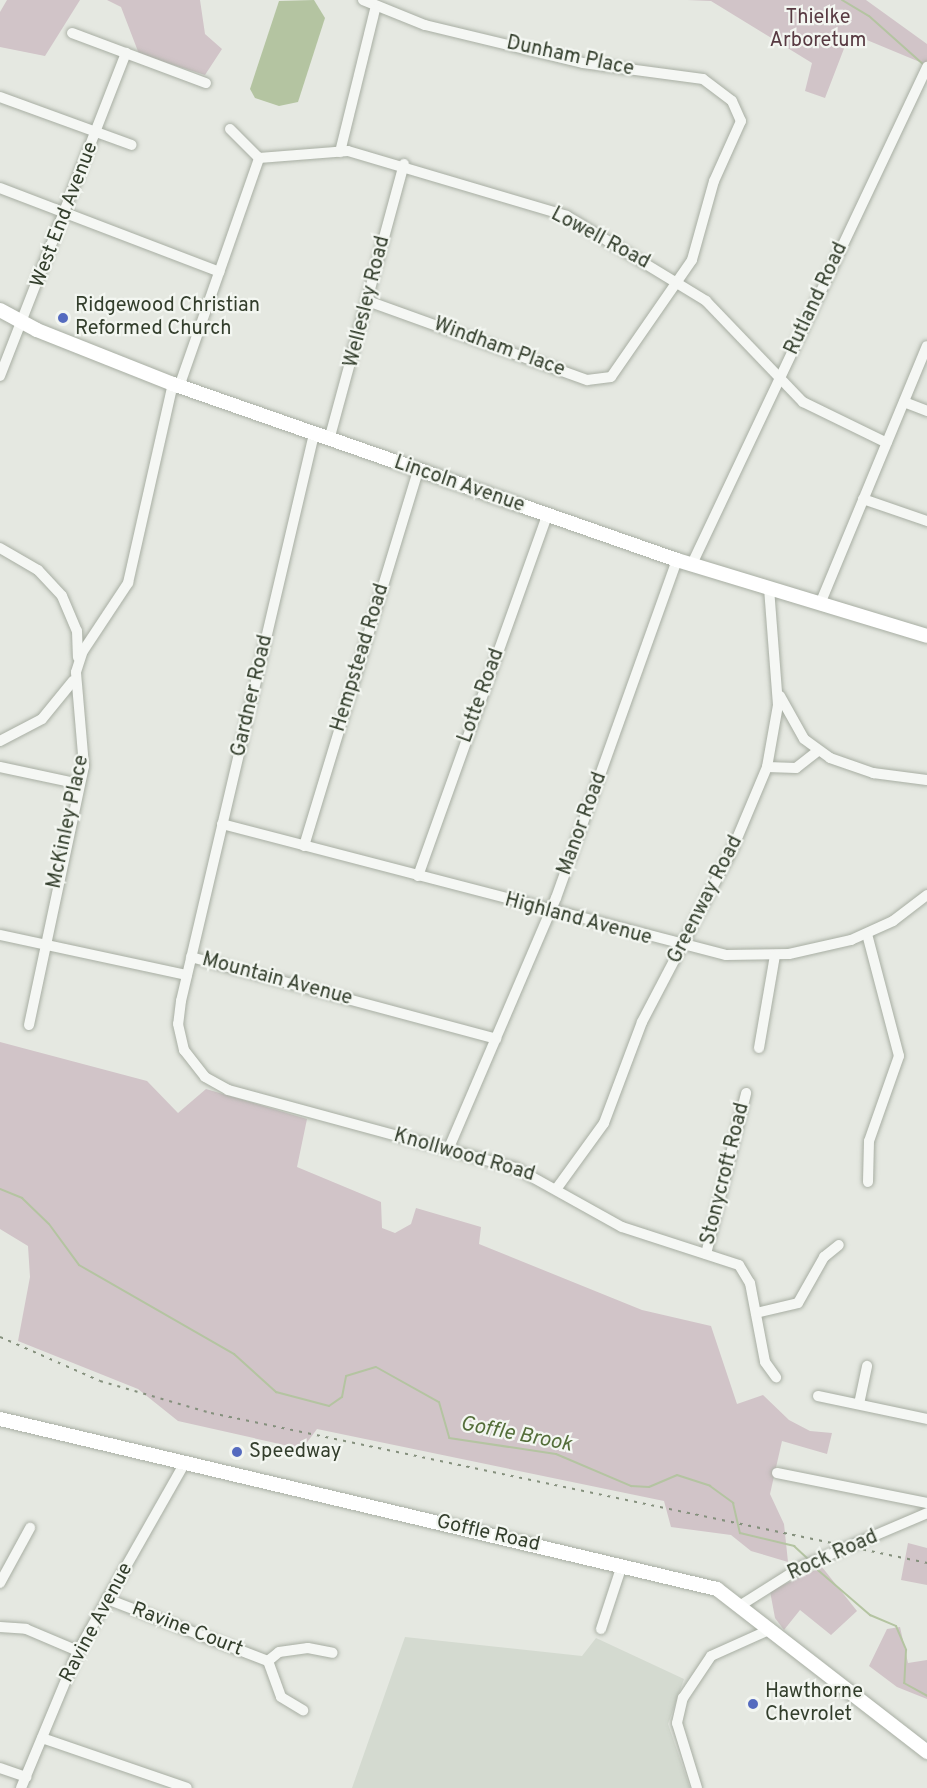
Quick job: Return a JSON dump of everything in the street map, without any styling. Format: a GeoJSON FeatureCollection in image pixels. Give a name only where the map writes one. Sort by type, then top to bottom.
{"type":"FeatureCollection","features":[{"type":"Feature","properties":{"kind":"main road","name":"Lincoln Avenue"},"geometry":{"type":"LineString","coordinates":[[0,310],[24,323],[176,386],[329,440],[677,560],[927,636]]}},
{"type":"Feature","properties":{"kind":"main road","name":"Goffle Road"},"geometry":{"type":"LineString","coordinates":[[0,1419],[622,1565],[717,1590],[741,1605],[927,1752]]}},
{"type":"Feature","properties":{"kind":"street","name":"Dunham Place"},"geometry":{"type":"LineString","coordinates":[[363,0],[375,9],[583,63],[703,79],[736,107],[741,122],[735,142],[718,171],[699,245],[678,282]]}},
{"type":"Feature","properties":{"kind":"street"},"geometry":{"type":"LineString","coordinates":[[340,152],[375,9]]}},
{"type":"Feature","properties":{"kind":"street"},"geometry":{"type":"LineString","coordinates":[[72,33],[206,83]]}},
{"type":"Feature","properties":{"kind":"street","name":"West End Avenue"},"geometry":{"type":"LineString","coordinates":[[0,376],[24,323],[126,53]]}},
{"type":"Feature","properties":{"kind":"street","name":"Rutland Road"},"geometry":{"type":"LineString","coordinates":[[692,564],[778,374],[809,327],[927,67]]}},
{"type":"Feature","properties":{"kind":"street"},"geometry":{"type":"LineString","coordinates":[[0,97],[132,145]]}},
{"type":"Feature","properties":{"kind":"street"},"geometry":{"type":"LineString","coordinates":[[0,741],[42,719],[76,672],[128,583],[176,386],[220,272],[259,158],[230,129]]}},
{"type":"Feature","properties":{"kind":"street","name":"Lowell Road"},"geometry":{"type":"LineString","coordinates":[[259,158],[340,152],[404,164],[567,216],[706,301],[803,402],[887,443]]}},
{"type":"Feature","properties":{"kind":"street","name":"Wellesley Road"},"geometry":{"type":"LineString","coordinates":[[329,440],[370,302],[404,164]]}},
{"type":"Feature","properties":{"kind":"street"},"geometry":{"type":"LineString","coordinates":[[0,188],[220,272]]}},
{"type":"Feature","properties":{"kind":"street","name":"Windham Place"},"geometry":{"type":"LineString","coordinates":[[370,302],[587,380],[611,377],[624,366],[678,282]]}},
{"type":"Feature","properties":{"kind":"street"},"geometry":{"type":"LineString","coordinates":[[820,604],[927,346]]}},
{"type":"Feature","properties":{"kind":"street"},"geometry":{"type":"LineString","coordinates":[[904,402],[927,411]]}},
{"type":"Feature","properties":{"kind":"street","name":"Gardner Road"},"geometry":{"type":"LineString","coordinates":[[191,957],[314,434]]}},
{"type":"Feature","properties":{"kind":"street","name":"Hempstead Road"},"geometry":{"type":"LineString","coordinates":[[304,846],[418,471]]}},
{"type":"Feature","properties":{"kind":"street"},"geometry":{"type":"LineString","coordinates":[[863,499],[927,522]]}},
{"type":"Feature","properties":{"kind":"street","name":"Lotte Road"},"geometry":{"type":"LineString","coordinates":[[418,876],[547,516]]}},
{"type":"Feature","properties":{"kind":"street","name":"McKinley Place"},"geometry":{"type":"LineString","coordinates":[[1,548],[38,570],[62,596],[78,632],[75,695],[85,738],[79,784],[42,944],[29,1026]]}},
{"type":"Feature","properties":{"kind":"street","name":"Manor Road"},"geometry":{"type":"LineString","coordinates":[[448,1150],[550,912],[677,560]]}},
{"type":"Feature","properties":{"kind":"street","name":"Greenway Road"},"geometry":{"type":"LineString","coordinates":[[557,1188],[604,1123],[642,1022],[733,849],[767,767],[777,723],[777,684],[769,589]]}},
{"type":"Feature","properties":{"kind":"street"},"geometry":{"type":"LineString","coordinates":[[777,684],[794,725],[818,750],[873,773],[927,780]]}},
{"type":"Feature","properties":{"kind":"street"},"geometry":{"type":"LineString","coordinates":[[767,767],[796,768],[818,750]]}},
{"type":"Feature","properties":{"kind":"street"},"geometry":{"type":"LineString","coordinates":[[0,767],[79,784]]}},
{"type":"Feature","properties":{"kind":"street","name":"Highland Avenue"},"geometry":{"type":"LineString","coordinates":[[222,824],[682,947],[726,956],[775,955],[867,934],[927,895]]}},
{"type":"Feature","properties":{"kind":"street"},"geometry":{"type":"LineString","coordinates":[[867,934],[899,1056],[869,1141],[868,1182]]}},
{"type":"Feature","properties":{"kind":"street","name":"Mountain Avenue"},"geometry":{"type":"LineString","coordinates":[[0,935],[187,975],[191,957],[496,1039]]}},
{"type":"Feature","properties":{"kind":"street"},"geometry":{"type":"LineString","coordinates":[[759,1048],[775,955]]}},
{"type":"Feature","properties":{"kind":"street","name":"Knollwood Road"},"geometry":{"type":"LineString","coordinates":[[187,975],[178,1013],[180,1040],[190,1059],[212,1081],[516,1168],[557,1188],[622,1227],[742,1267],[756,1313],[765,1362],[776,1377]]}},
{"type":"Feature","properties":{"kind":"street","name":"Stonycroft Road"},"geometry":{"type":"LineString","coordinates":[[706,1254],[746,1093]]}},
{"type":"Feature","properties":{"kind":"street"},"geometry":{"type":"LineString","coordinates":[[756,1313],[798,1303],[824,1257],[839,1245]]}},
{"type":"Feature","properties":{"kind":"street"},"geometry":{"type":"LineString","coordinates":[[859,1404],[867,1366]]}},
{"type":"Feature","properties":{"kind":"street"},"geometry":{"type":"LineString","coordinates":[[818,1396],[927,1419]]}},
{"type":"Feature","properties":{"kind":"street","name":"Ravine Avenue"},"geometry":{"type":"LineString","coordinates":[[21,1788],[78,1651],[185,1463]]}},
{"type":"Feature","properties":{"kind":"street"},"geometry":{"type":"LineString","coordinates":[[777,1473],[927,1503]]}},
{"type":"Feature","properties":{"kind":"street","name":"Rock Road"},"geometry":{"type":"LineString","coordinates":[[741,1605],[789,1574],[927,1513]]}},
{"type":"Feature","properties":{"kind":"street"},"geometry":{"type":"LineString","coordinates":[[0,1583],[30,1528]]}},
{"type":"Feature","properties":{"kind":"street"},"geometry":{"type":"LineString","coordinates":[[601,1629],[622,1565]]}},
{"type":"Feature","properties":{"kind":"street","name":"Ravine Court"},"geometry":{"type":"LineString","coordinates":[[107,1599],[268,1661]]}},
{"type":"Feature","properties":{"kind":"street"},"geometry":{"type":"LineString","coordinates":[[0,1627],[26,1629],[78,1651]]}},
{"type":"Feature","properties":{"kind":"street"},"geometry":{"type":"LineString","coordinates":[[697,1788],[677,1723],[683,1698],[711,1656],[771,1629]]}},
{"type":"Feature","properties":{"kind":"street"},"geometry":{"type":"LineString","coordinates":[[303,1710],[281,1697],[268,1661],[279,1652],[308,1647],[333,1653]]}},
{"type":"Feature","properties":{"kind":"street"},"geometry":{"type":"LineString","coordinates":[[42,1737],[187,1788]]}},
{"type":"Feature","properties":{"kind":"street"},"geometry":{"type":"LineString","coordinates":[[0,1768],[26,1777]]}},
{"type":"Feature","properties":{"kind":"shaded area"},"geometry":{"type":"Polygon","coordinates":[[[314,0],[325,18],[298,102],[279,106],[255,98],[250,89],[279,1],[314,0]]]}},
{"type":"Feature","properties":{"kind":"shaded area"},"geometry":{"type":"Polygon","coordinates":[[[405,1637],[582,1656],[596,1638],[684,1679],[668,1724],[690,1788],[352,1788],[405,1637]]]}},
{"type":"Feature","properties":{"kind":"green space"},"geometry":{"type":"Polygon","coordinates":[[[7,0],[80,0],[45,56],[0,47],[0,12],[7,0]]]}},
{"type":"Feature","properties":{"kind":"green space"},"geometry":{"type":"Polygon","coordinates":[[[107,0],[200,0],[205,34],[222,49],[205,75],[139,54],[121,7],[107,0]]]}},
{"type":"Feature","properties":{"kind":"green space","name":"Thielke Arboretum"},"geometry":{"type":"Polygon","coordinates":[[[687,0],[866,0],[927,44],[927,65],[850,33],[825,98],[805,91],[812,63],[711,1],[687,0]]]}},
{"type":"Feature","properties":{"kind":"green space"},"geometry":{"type":"Polygon","coordinates":[[[0,1042],[147,1081],[178,1113],[206,1089],[307,1119],[297,1167],[381,1202],[382,1228],[395,1233],[411,1224],[416,1208],[481,1227],[479,1244],[642,1310],[711,1326],[737,1404],[763,1395],[789,1420],[810,1431],[832,1433],[827,1454],[782,1441],[770,1494],[784,1524],[788,1562],[751,1551],[731,1535],[671,1527],[664,1501],[317,1429],[302,1449],[178,1421],[138,1389],[18,1341],[30,1277],[28,1246],[0,1229],[0,1042]]]}},
{"type":"Feature","properties":{"kind":"green space"},"geometry":{"type":"Polygon","coordinates":[[[908,1543],[927,1548],[927,1585],[901,1580],[908,1543]]]}},
{"type":"Feature","properties":{"kind":"green space"},"geometry":{"type":"Polygon","coordinates":[[[822,1567],[857,1611],[831,1635],[800,1610],[784,1630],[775,1618],[770,1591],[822,1567]]]}},
{"type":"Feature","properties":{"kind":"green space"},"geometry":{"type":"Polygon","coordinates":[[[900,1627],[908,1663],[927,1660],[927,1699],[897,1687],[869,1666],[887,1629],[900,1627]]]}},
{"type":"Feature","properties":{"kind":"waterway"},"geometry":{"type":"LineString","coordinates":[[842,0],[869,16],[924,65]]}},
{"type":"Feature","properties":{"kind":"waterway","name":"Goffle Brook"},"geometry":{"type":"LineString","coordinates":[[0,1189],[22,1198],[49,1224],[79,1265],[234,1354],[276,1392],[329,1406],[342,1397],[346,1376],[376,1367],[439,1402],[449,1438],[556,1454],[631,1486],[649,1487],[677,1475],[710,1486],[733,1503],[740,1533],[794,1546],[809,1560]]}},
{"type":"Feature","properties":{"kind":"waterway","name":"Goffle Brook"},"geometry":{"type":"LineString","coordinates":[[812,1565],[870,1615],[896,1626],[906,1650],[904,1683],[927,1696]]}},
{"type":"Feature","properties":{"kind":"railway"},"geometry":{"type":"LineString","coordinates":[[0,1337],[100,1381],[211,1413],[927,1563]]}},
{"type":"Feature","properties":{"kind":"place","name":"Ridgewood Christian Reformed Church"},"geometry":{"type":"Point","coordinates":[63,318]}},
{"type":"Feature","properties":{"kind":"place","name":"Speedway"},"geometry":{"type":"Point","coordinates":[237,1452]}},
{"type":"Feature","properties":{"kind":"place","name":"Hawthorne Chevrolet"},"geometry":{"type":"Point","coordinates":[753,1704]}}]}
